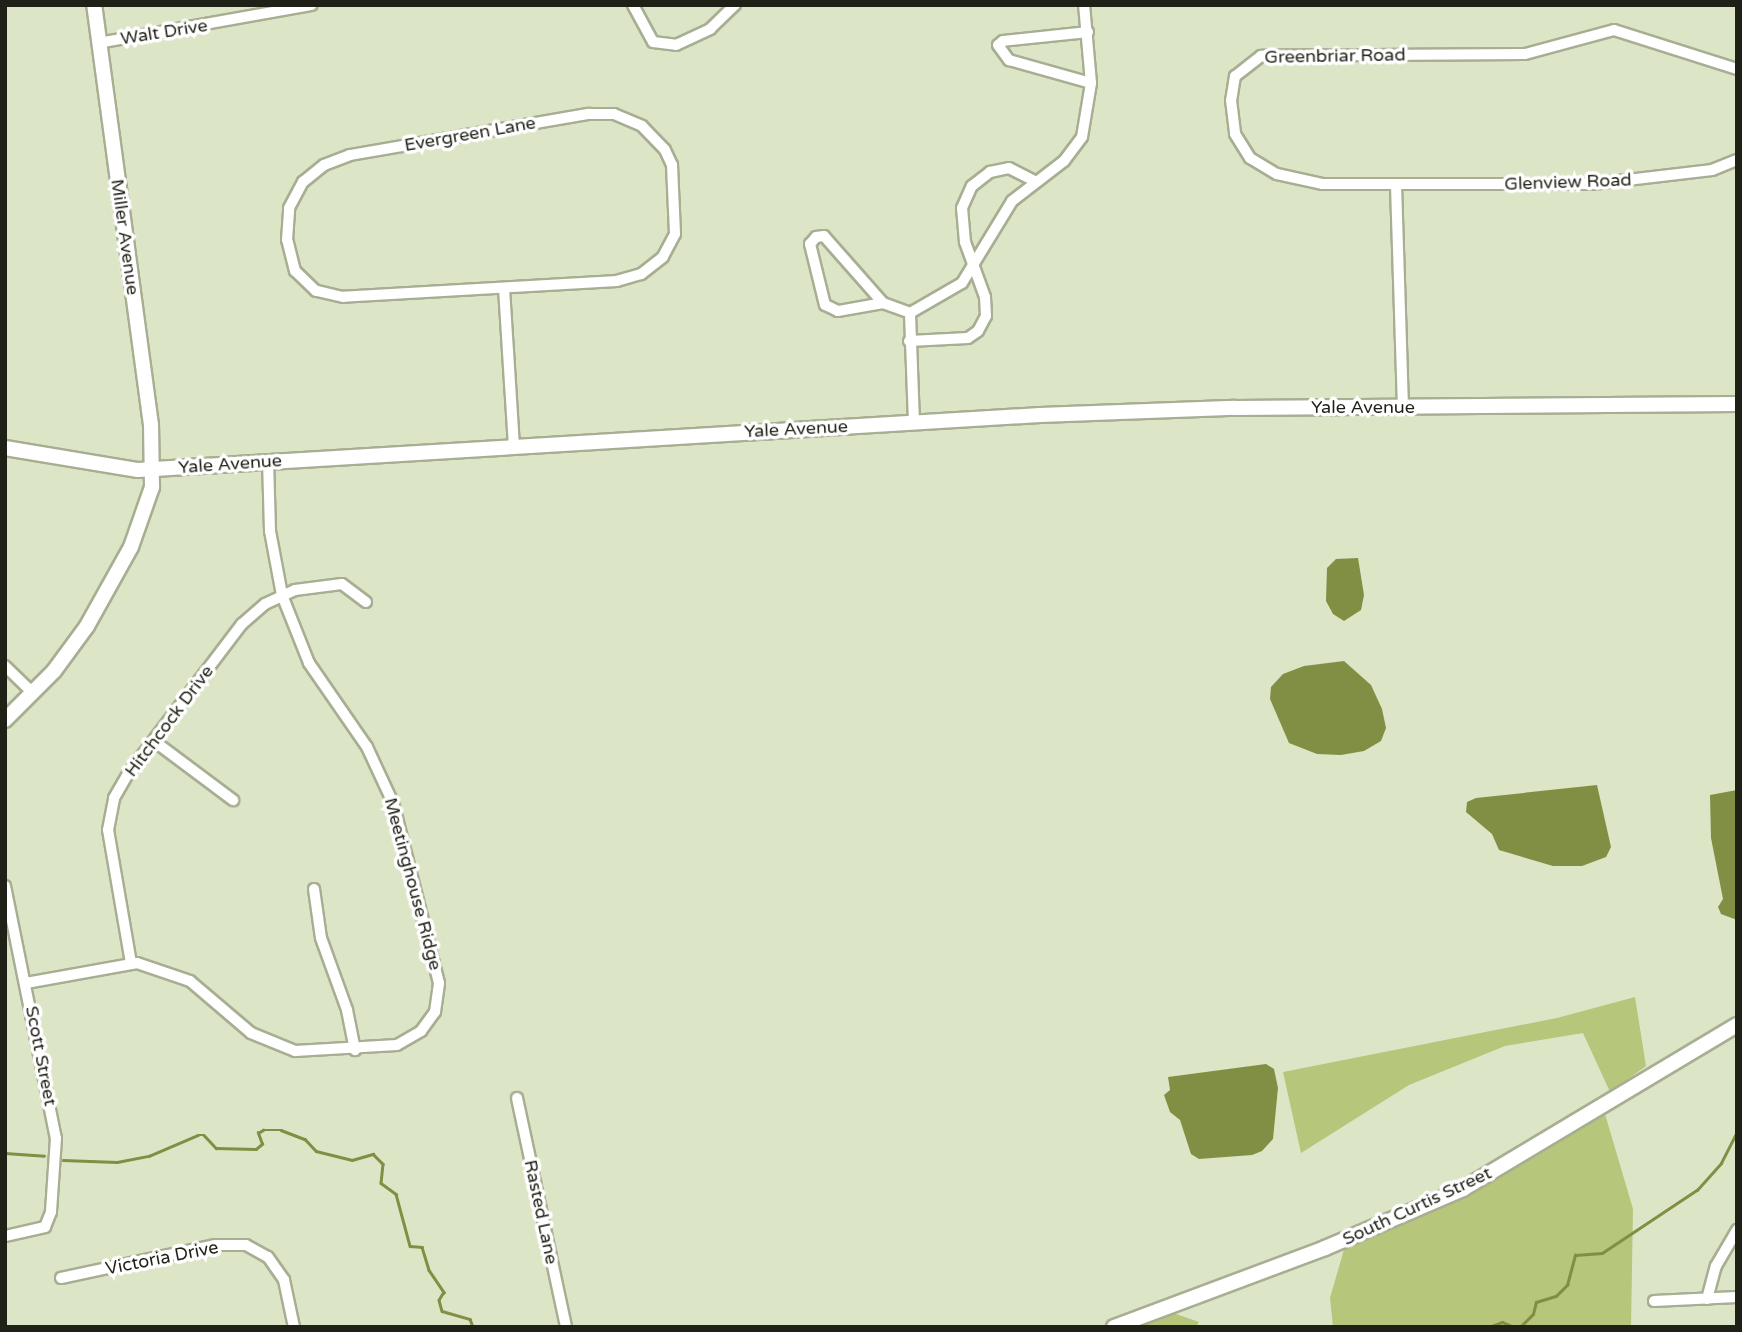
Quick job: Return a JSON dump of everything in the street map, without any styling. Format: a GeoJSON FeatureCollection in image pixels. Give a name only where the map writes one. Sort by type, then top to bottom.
{"type":"FeatureCollection","features":[{"type":"Feature","properties":{"kind":"street","name":"Miller Avenue"},"geometry":{"type":"LineString","coordinates":[[94,5],[154,470]]}},
{"type":"Feature","properties":{"kind":"street","name":"Walt Drive"},"geometry":{"type":"LineString","coordinates":[[99,43],[312,5]]}},
{"type":"Feature","properties":{"kind":"street"},"geometry":{"type":"LineString","coordinates":[[633,5],[653,42],[676,46],[710,29],[735,5]]}},
{"type":"Feature","properties":{"kind":"street"},"geometry":{"type":"LineString","coordinates":[[910,313],[962,283],[976,266],[1012,201],[1064,160],[1082,136],[1091,83],[1084,5]]}},
{"type":"Feature","properties":{"kind":"street","name":"Greenbriar Road"},"geometry":{"type":"LineString","coordinates":[[1396,185],[1314,183],[1263,167],[1250,158],[1235,134],[1231,100],[1235,76],[1250,60],[1273,54],[1525,54],[1614,30],[1737,69]]}},
{"type":"Feature","properties":{"kind":"street"},"geometry":{"type":"LineString","coordinates":[[1088,32],[1003,41],[998,45],[1009,60],[1091,83]]}},
{"type":"Feature","properties":{"kind":"street","name":"Evergreen Lane"},"geometry":{"type":"LineString","coordinates":[[600,113],[629,119],[655,136],[672,165],[677,194],[676,234],[663,257],[629,279],[504,288],[329,296],[304,282],[295,271],[287,240],[289,208],[313,173],[350,155],[600,113]]}},
{"type":"Feature","properties":{"kind":"street","name":"Glenview Road"},"geometry":{"type":"LineString","coordinates":[[1396,185],[1593,184],[1712,170],[1737,160]]}},
{"type":"Feature","properties":{"kind":"street"},"geometry":{"type":"LineString","coordinates":[[909,341],[968,338],[978,331],[986,316],[985,297],[976,266],[965,242],[962,208],[972,186],[990,172],[1009,168],[1035,181]]}},
{"type":"Feature","properties":{"kind":"street"},"geometry":{"type":"LineString","coordinates":[[1396,185],[1403,407]]}},
{"type":"Feature","properties":{"kind":"street"},"geometry":{"type":"LineString","coordinates":[[883,303],[838,311],[825,305],[810,244],[816,237],[824,236],[883,303],[910,313]]}},
{"type":"Feature","properties":{"kind":"street"},"geometry":{"type":"LineString","coordinates":[[504,288],[514,445]]}},
{"type":"Feature","properties":{"kind":"street"},"geometry":{"type":"LineString","coordinates":[[910,313],[914,423]]}},
{"type":"Feature","properties":{"kind":"street","name":"Yale Avenue"},"geometry":{"type":"LineString","coordinates":[[5,720],[33,693],[88,626],[118,574],[147,506],[154,470],[514,445],[1235,408],[1737,404]]}},
{"type":"Feature","properties":{"kind":"street"},"geometry":{"type":"LineString","coordinates":[[5,448],[121,469],[154,470]]}},
{"type":"Feature","properties":{"kind":"street","name":"Meetinghouse Ridge"},"geometry":{"type":"LineString","coordinates":[[26,983],[131,963],[190,981],[251,1033],[295,1051],[397,1045],[421,1031],[435,1012],[439,983],[400,826],[382,775],[309,663],[282,595],[270,531],[268,461]]}},
{"type":"Feature","properties":{"kind":"street","name":"Hitchcock Drive"},"geometry":{"type":"LineString","coordinates":[[131,963],[108,830],[114,798],[242,624],[282,595],[342,584],[366,602]]}},
{"type":"Feature","properties":{"kind":"street"},"geometry":{"type":"LineString","coordinates":[[5,666],[33,693]]}},
{"type":"Feature","properties":{"kind":"street"},"geometry":{"type":"LineString","coordinates":[[154,741],[233,800]]}},
{"type":"Feature","properties":{"kind":"street","name":"Scott Street"},"geometry":{"type":"LineString","coordinates":[[5,886],[56,1138],[51,1212],[45,1227],[5,1236]]}},
{"type":"Feature","properties":{"kind":"street"},"geometry":{"type":"LineString","coordinates":[[314,889],[321,938],[347,1010],[355,1049]]}},
{"type":"Feature","properties":{"kind":"street","name":"South Curtis Street"},"geometry":{"type":"LineString","coordinates":[[1114,1327],[1337,1243],[1463,1189],[1737,1025]]}},
{"type":"Feature","properties":{"kind":"street","name":"Rasted Lane"},"geometry":{"type":"LineString","coordinates":[[517,1097],[566,1327]]}},
{"type":"Feature","properties":{"kind":"street"},"geometry":{"type":"LineString","coordinates":[[1707,1298],[1716,1266],[1737,1230]]}},
{"type":"Feature","properties":{"kind":"street","name":"Victoria Drive"},"geometry":{"type":"LineString","coordinates":[[61,1278],[215,1245],[246,1245],[268,1256],[284,1280],[294,1327]]}},
{"type":"Feature","properties":{"kind":"street"},"geometry":{"type":"LineString","coordinates":[[1654,1301],[1737,1297]]}},
{"type":"Feature","properties":{"kind":"shaded area"},"geometry":{"type":"Polygon","coordinates":[[[1358,558],[1364,595],[1361,610],[1344,621],[1333,614],[1326,601],[1327,568],[1336,559],[1358,558]]]}},
{"type":"Feature","properties":{"kind":"shaded area"},"geometry":{"type":"Polygon","coordinates":[[[1344,661],[1371,685],[1382,709],[1386,728],[1381,741],[1364,751],[1341,755],[1317,754],[1289,743],[1270,699],[1271,687],[1283,674],[1304,666],[1344,661]]]}},
{"type":"Feature","properties":{"kind":"shaded area"},"geometry":{"type":"Polygon","coordinates":[[[1597,785],[1611,847],[1606,857],[1582,866],[1553,866],[1499,850],[1492,834],[1466,812],[1467,802],[1476,798],[1597,785]]]}},
{"type":"Feature","properties":{"kind":"shaded area"},"geometry":{"type":"Polygon","coordinates":[[[1737,790],[1737,920],[1721,914],[1718,907],[1723,899],[1711,838],[1710,795],[1737,790]]]}},
{"type":"Feature","properties":{"kind":"shaded area"},"geometry":{"type":"Polygon","coordinates":[[[1635,997],[1646,1066],[1610,1092],[1583,1033],[1505,1046],[1409,1085],[1301,1153],[1283,1072],[1557,1018],[1635,997]]]}},
{"type":"Feature","properties":{"kind":"shaded area"},"geometry":{"type":"Polygon","coordinates":[[[1266,1064],[1274,1069],[1278,1088],[1273,1139],[1262,1151],[1252,1155],[1199,1159],[1191,1154],[1180,1120],[1170,1112],[1164,1095],[1170,1090],[1168,1077],[1266,1064]]]}},
{"type":"Feature","properties":{"kind":"shaded area"},"geometry":{"type":"Polygon","coordinates":[[[1605,1114],[1633,1209],[1631,1327],[1333,1327],[1330,1298],[1345,1246],[1461,1197],[1605,1114]]]}},
{"type":"Feature","properties":{"kind":"shaded area"},"geometry":{"type":"Polygon","coordinates":[[[1173,1313],[1199,1322],[1196,1327],[1132,1327],[1173,1313]]]}},
{"type":"Feature","properties":{"kind":"waterway"},"geometry":{"type":"LineString","coordinates":[[63,1160],[117,1162],[149,1156],[198,1135],[204,1135],[216,1148],[256,1149],[262,1144],[258,1133],[263,1130],[281,1130],[305,1139],[316,1151],[352,1160],[373,1154],[383,1164],[381,1183],[396,1194],[410,1246],[422,1247],[429,1270],[444,1292],[439,1300],[442,1311],[470,1319],[473,1327]]}},
{"type":"Feature","properties":{"kind":"waterway"},"geometry":{"type":"LineString","coordinates":[[1520,1327],[1533,1314],[1536,1302],[1556,1296],[1567,1285],[1575,1255],[1602,1253],[1697,1190],[1721,1163],[1737,1131]]}},
{"type":"Feature","properties":{"kind":"waterway"},"geometry":{"type":"LineString","coordinates":[[5,1153],[44,1156]]}},
{"type":"Feature","properties":{"kind":"waterway"},"geometry":{"type":"LineString","coordinates":[[1489,1327],[1502,1322],[1514,1327]]}}]}
